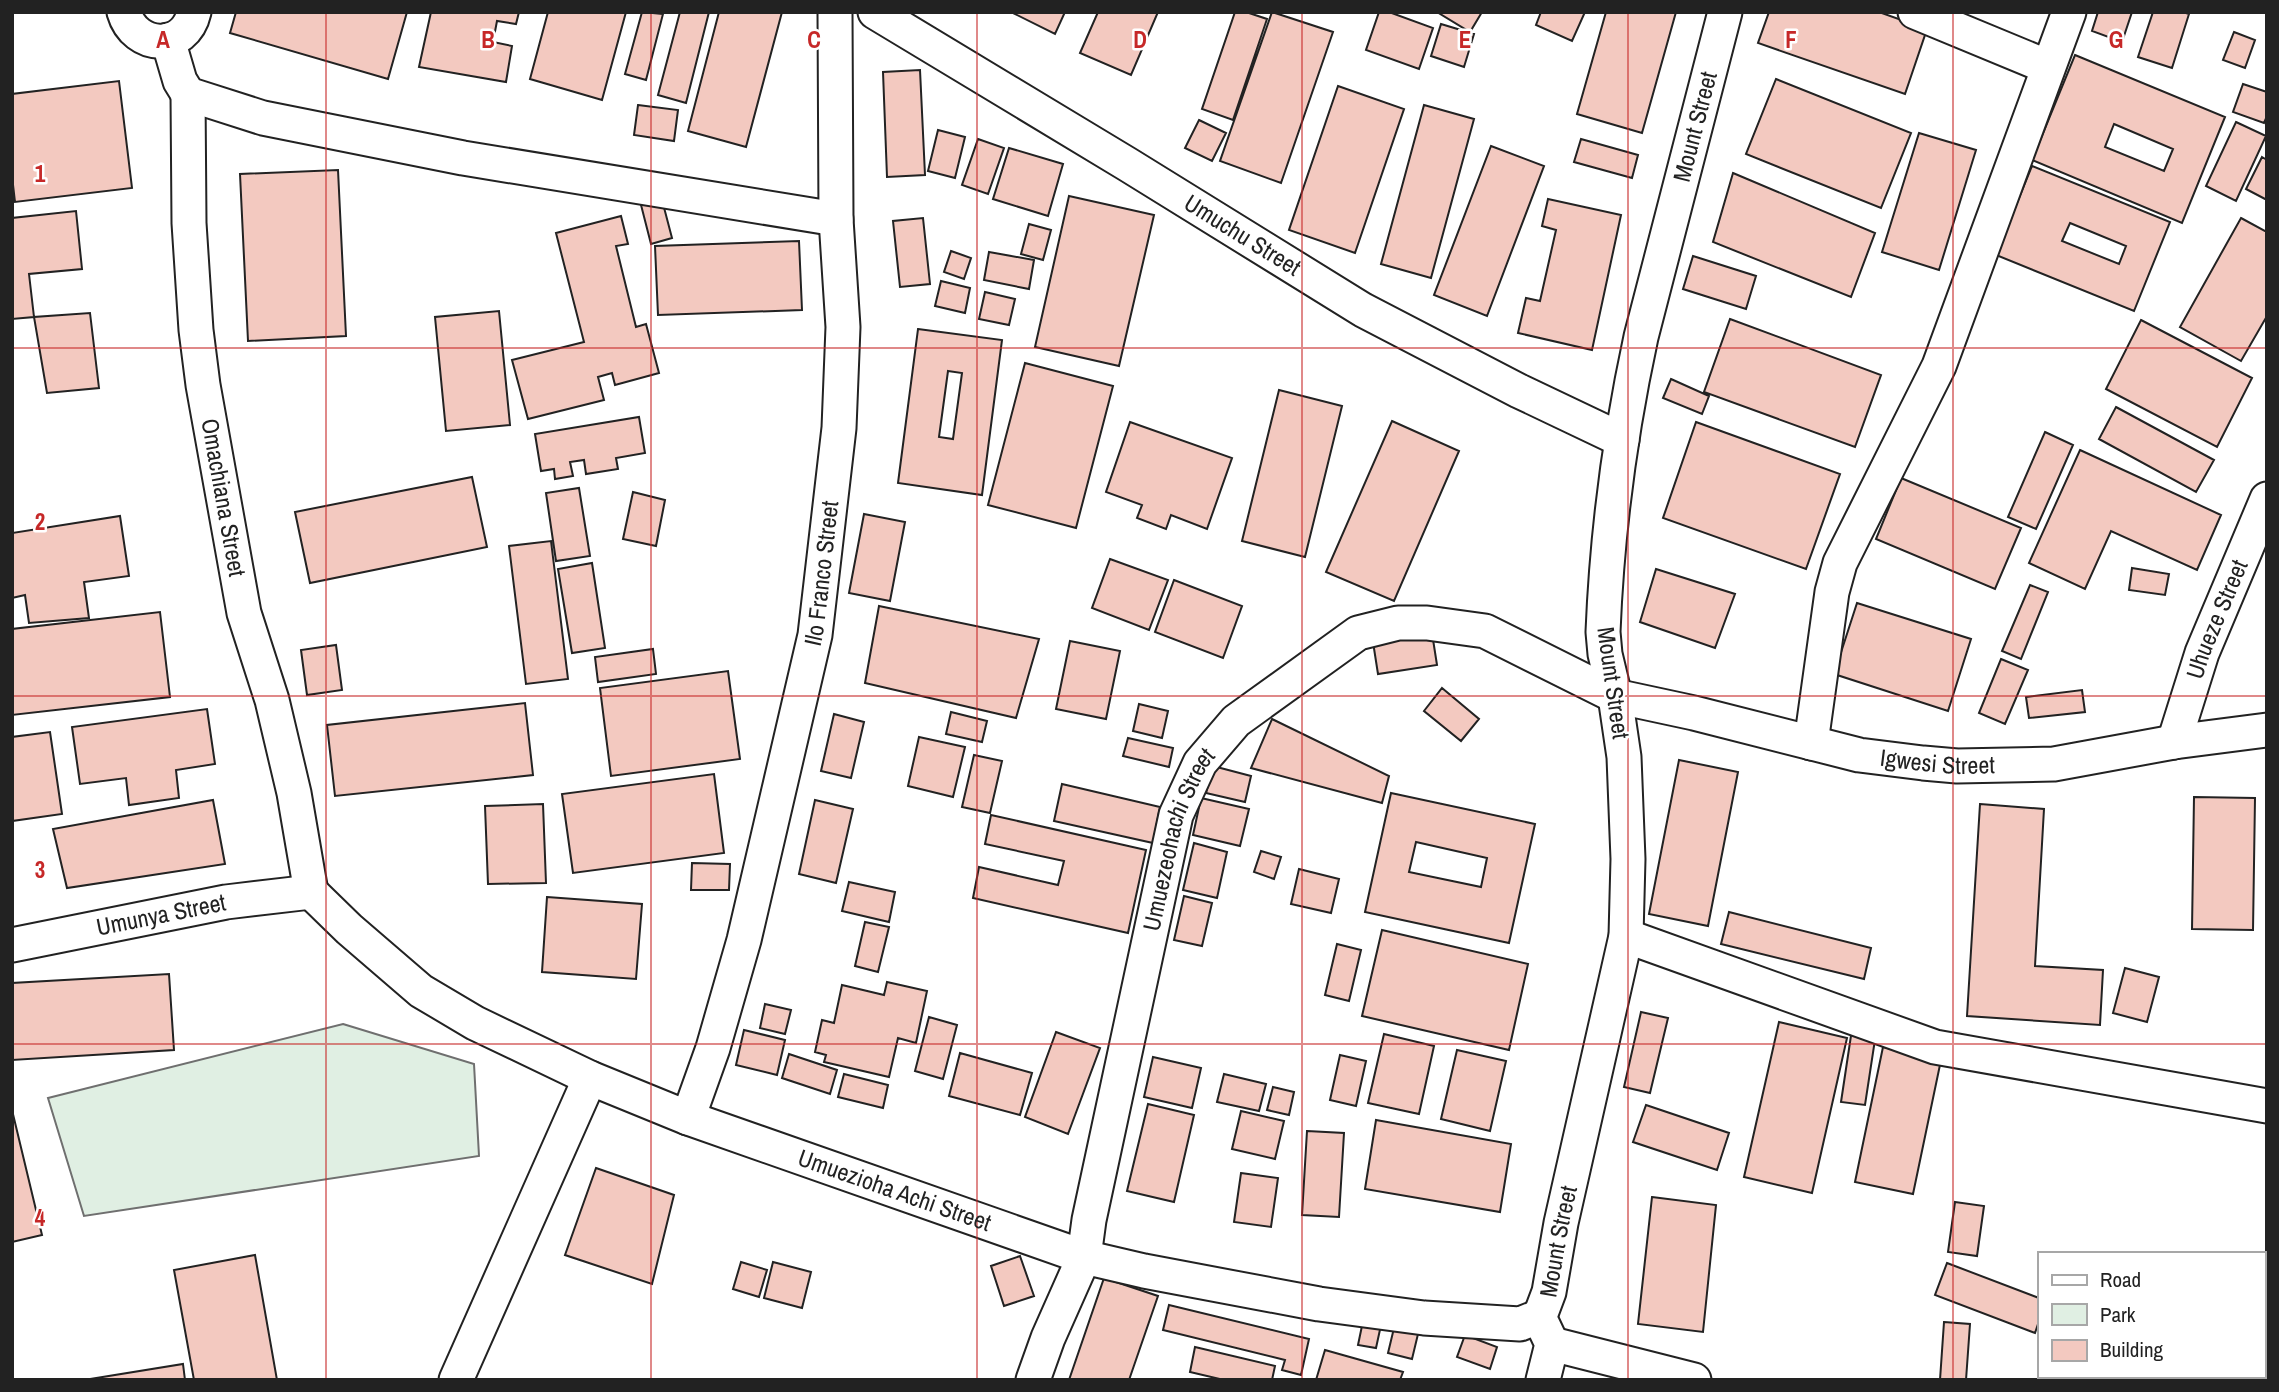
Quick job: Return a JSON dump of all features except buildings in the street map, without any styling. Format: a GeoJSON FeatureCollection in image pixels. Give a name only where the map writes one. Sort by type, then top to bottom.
{"type":"FeatureCollection","features":[{"type":"Feature","properties":{"kind":"street"},"geometry":{"type":"LineString","coordinates":[[124,12],[132,29],[149,40],[168,40],[181,35],[194,12]]}},
{"type":"Feature","properties":{"kind":"street","name":"Ilo Franco Street"},"geometry":{"type":"LineString","coordinates":[[688,1118],[713,1048],[744,940],[814,635],[839,428],[843,327],[836,219],[835,12]]}},
{"type":"Feature","properties":{"kind":"street","name":"Umuchu Street"},"geometry":{"type":"LineString","coordinates":[[875,12],[1115,156],[1363,310],[1519,391],[1622,440]]}},
{"type":"Feature","properties":{"kind":"street","name":"Mount Street"},"geometry":{"type":"LineString","coordinates":[[1544,1380],[1549,1292],[1561,1223],[1626,936],[1628,859],[1624,757],[1615,696],[1608,676],[1603,632],[1613,498],[1641,337],[1725,12]]}},
{"type":"Feature","properties":{"kind":"street"},"geometry":{"type":"LineString","coordinates":[[1915,12],[2048,68]]}},
{"type":"Feature","properties":{"kind":"street"},"geometry":{"type":"LineString","coordinates":[[1811,743],[1832,592],[1840,563],[1940,366],[2069,12]]}},
{"type":"Feature","properties":{"kind":"street"},"geometry":{"type":"LineString","coordinates":[[168,40],[180,81],[188,94],[263,118],[463,158],[836,219]]}},
{"type":"Feature","properties":{"kind":"street","name":"Omachiana Street"},"geometry":{"type":"LineString","coordinates":[[188,94],[189,223],[195,330],[203,385],[244,613],[272,700],[294,793],[310,892]]}},
{"type":"Feature","properties":{"kind":"street","name":"Uhueze Street"},"geometry":{"type":"LineString","coordinates":[[2174,742],[2202,653],[2267,499]]}},
{"type":"Feature","properties":{"kind":"street","name":"Umuezeohachi Street"},"geometry":{"type":"LineString","coordinates":[[1033,1380],[1048,1338],[1084,1257],[1092,1207],[1176,815],[1200,763],[1236,720],[1357,633],[1398,623],[1427,623],[1485,631],[1615,696]]}},
{"type":"Feature","properties":{"kind":"street","name":"Igwesi Street"},"geometry":{"type":"LineString","coordinates":[[1615,696],[1859,755],[1957,766],[2054,764],[2174,742],[2267,730]]}},
{"type":"Feature","properties":{"kind":"street","name":"Umunya Street"},"geometry":{"type":"LineString","coordinates":[[12,945],[226,902],[310,892]]}},
{"type":"Feature","properties":{"kind":"street","name":"Umuezioha Achi Street"},"geometry":{"type":"LineString","coordinates":[[310,892],[421,991],[475,1023],[590,1078],[688,1118],[1084,1257],[1144,1271],[1332,1306],[1424,1318],[1520,1324],[1546,1330]]}},
{"type":"Feature","properties":{"kind":"street"},"geometry":{"type":"LineString","coordinates":[[1626,936],[1935,1047],[2267,1106]]}},
{"type":"Feature","properties":{"kind":"street"},"geometry":{"type":"LineString","coordinates":[[456,1380],[590,1078]]}},
{"type":"Feature","properties":{"kind":"street"},"geometry":{"type":"LineString","coordinates":[[1546,1330],[1694,1380]]}},
{"type":"Feature","properties":{"kind":"green space"},"geometry":{"type":"Polygon","coordinates":[[[343,1024],[474,1064],[479,1156],[84,1216],[48,1098],[343,1024]]]}}]}
